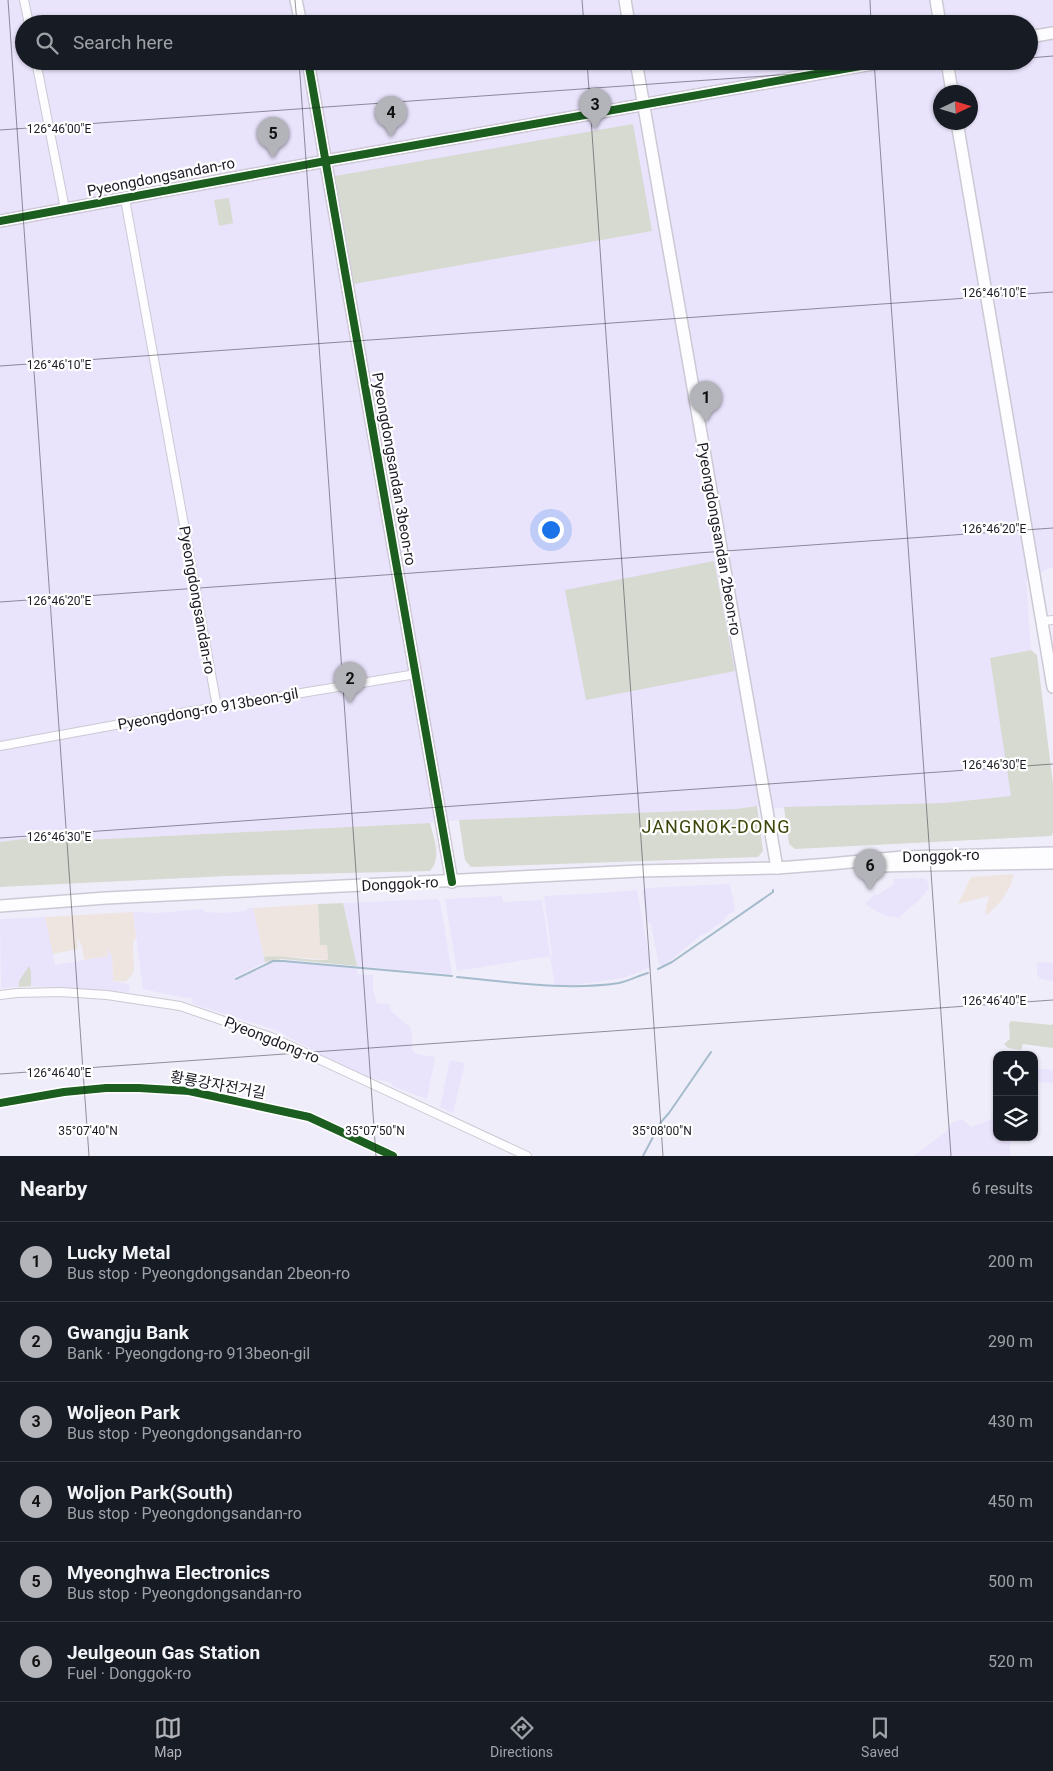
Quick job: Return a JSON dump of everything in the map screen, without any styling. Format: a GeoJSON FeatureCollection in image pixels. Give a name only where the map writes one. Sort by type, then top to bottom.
{"type":"FeatureCollection","features":[{"type":"Feature","properties":{"kind":"street"},"geometry":{"type":"LineString","coordinates":[[24,0],[27,15]]}},
{"type":"Feature","properties":{"kind":"street"},"geometry":{"type":"LineString","coordinates":[[296,0],[299,15]]}},
{"type":"Feature","properties":{"kind":"street"},"geometry":{"type":"LineString","coordinates":[[625,0],[628,15]]}},
{"type":"Feature","properties":{"kind":"street"},"geometry":{"type":"LineString","coordinates":[[936,0],[938,15]]}},
{"type":"Feature","properties":{"kind":"street"},"geometry":{"type":"LineString","coordinates":[[1038,36],[1053,33]]}},
{"type":"Feature","properties":{"kind":"street"},"geometry":{"type":"LineString","coordinates":[[38,70],[65,209]]}},
{"type":"Feature","properties":{"kind":"street","name":"Pyeongdongsandan 3beon-ro"},"geometry":{"type":"LineString","coordinates":[[310,70],[452,882]]}},
{"type":"Feature","properties":{"kind":"street","name":"Pyeongdongsandan 2beon-ro"},"geometry":{"type":"LineString","coordinates":[[637,70],[777,868]]}},
{"type":"Feature","properties":{"kind":"street","name":"Pyeongdongsandan-ro"},"geometry":{"type":"LineString","coordinates":[[0,221],[326,160],[838,70]]}},
{"type":"Feature","properties":{"kind":"street"},"geometry":{"type":"LineString","coordinates":[[948,70],[951,85]]}},
{"type":"Feature","properties":{"kind":"street"},"geometry":{"type":"LineString","coordinates":[[958,130],[1048,620],[1053,688]]}},
{"type":"Feature","properties":{"kind":"street","name":"Pyeongdongsandan-ro"},"geometry":{"type":"LineString","coordinates":[[125,198],[216,707]]}},
{"type":"Feature","properties":{"kind":"street","name":"Pyeongdong-ro 913beon-gil"},"geometry":{"type":"LineString","coordinates":[[0,746],[216,707],[416,674]]}},
{"type":"Feature","properties":{"kind":"street","name":"Donggok-ro"},"geometry":{"type":"LineString","coordinates":[[0,906],[106,898],[452,882],[638,871],[777,868],[902,857],[1053,853]]}},
{"type":"Feature","properties":{"kind":"street","name":"Donggok-ro"},"geometry":{"type":"LineString","coordinates":[[830,864],[897,866],[1053,863]]}},
{"type":"Feature","properties":{"kind":"street","name":"Pyeongdong-ro"},"geometry":{"type":"LineString","coordinates":[[0,995],[60,992],[107,995],[188,1009],[271,1037],[527,1156]]}},
{"type":"Feature","properties":{"kind":"shaded area"},"geometry":{"type":"Polygon","coordinates":[[[0,0],[1053,0],[1053,568],[1049,568],[1026,581],[1031,650],[990,658],[1012,796],[944,803],[776,808],[757,806],[736,809],[459,820],[430,823],[42,841],[38,837],[0,842],[0,0]]]}},
{"type":"Feature","properties":{"kind":"shaded area"},"geometry":{"type":"Polygon","coordinates":[[[633,124],[652,231],[354,284],[335,176],[633,124]]]}},
{"type":"Feature","properties":{"kind":"shaded area"},"geometry":{"type":"Polygon","coordinates":[[[229,198],[233,223],[219,226],[214,200],[229,198]]]}},
{"type":"Feature","properties":{"kind":"shaded area"},"geometry":{"type":"Polygon","coordinates":[[[714,561],[735,671],[586,700],[565,590],[714,561]]]}},
{"type":"Feature","properties":{"kind":"shaded area"},"geometry":{"type":"Polygon","coordinates":[[[1031,650],[1037,655],[1053,784],[1053,833],[1051,836],[795,849],[789,844],[784,807],[944,803],[1011,796],[990,658],[1031,650]]]}},
{"type":"Feature","properties":{"kind":"shaded area"},"geometry":{"type":"Polygon","coordinates":[[[757,806],[763,851],[758,857],[471,867],[465,860],[459,820],[736,809],[757,806]]]}},
{"type":"Feature","properties":{"kind":"shaded area"},"geometry":{"type":"Polygon","coordinates":[[[430,823],[435,842],[436,860],[430,871],[226,876],[0,887],[0,842],[38,837],[42,841],[107,839],[430,823]]]}},
{"type":"Feature","properties":{"kind":"shaded area"},"geometry":{"type":"Polygon","coordinates":[[[1014,874],[1010,887],[1000,902],[987,915],[985,912],[989,896],[958,904],[971,877],[1014,874]]]}},
{"type":"Feature","properties":{"kind":"shaded area"},"geometry":{"type":"Polygon","coordinates":[[[924,878],[928,882],[929,888],[918,901],[898,918],[894,916],[889,917],[865,904],[875,894],[878,895],[894,884],[893,879],[924,878]]]}},
{"type":"Feature","properties":{"kind":"shaded area"},"geometry":{"type":"Polygon","coordinates":[[[729,884],[735,911],[727,915],[723,922],[700,936],[663,966],[660,964],[651,924],[647,921],[642,892],[646,888],[729,884]]]}},
{"type":"Feature","properties":{"kind":"shaded area"},"geometry":{"type":"Polygon","coordinates":[[[637,890],[651,967],[623,978],[567,986],[555,985],[550,956],[552,955],[544,896],[637,890]]]}},
{"type":"Feature","properties":{"kind":"shaded area"},"geometry":{"type":"Polygon","coordinates":[[[502,896],[503,902],[542,900],[550,956],[457,971],[445,899],[502,896]]]}},
{"type":"Feature","properties":{"kind":"shaded area"},"geometry":{"type":"Polygon","coordinates":[[[437,899],[440,902],[452,973],[357,966],[343,903],[437,899]]]}},
{"type":"Feature","properties":{"kind":"shaded area"},"geometry":{"type":"Polygon","coordinates":[[[343,903],[357,966],[282,959],[265,962],[264,957],[328,960],[327,945],[320,945],[318,904],[343,903]]]}},
{"type":"Feature","properties":{"kind":"shaded area"},"geometry":{"type":"Polygon","coordinates":[[[318,904],[320,945],[327,945],[328,960],[264,957],[253,908],[318,904]]]}},
{"type":"Feature","properties":{"kind":"shaded area"},"geometry":{"type":"Polygon","coordinates":[[[247,908],[253,908],[265,962],[235,977],[235,981],[274,962],[283,961],[357,969],[357,974],[373,975],[373,990],[377,1003],[389,1004],[392,1012],[410,1027],[412,1049],[416,1054],[435,1057],[427,1099],[392,1086],[392,1083],[368,1077],[323,1056],[276,1030],[193,1004],[191,997],[185,998],[143,989],[133,912],[157,913],[204,909],[205,912],[223,913],[246,911],[247,908]]]}},
{"type":"Feature","properties":{"kind":"shaded area"},"geometry":{"type":"Polygon","coordinates":[[[133,912],[136,937],[133,943],[134,971],[125,982],[113,981],[112,956],[108,950],[108,956],[84,960],[82,946],[77,937],[78,949],[52,954],[45,917],[133,912]]]}},
{"type":"Feature","properties":{"kind":"shaded area"},"geometry":{"type":"Polygon","coordinates":[[[45,917],[55,965],[108,956],[107,948],[112,956],[113,981],[128,984],[130,987],[129,992],[31,986],[32,984],[19,980],[19,987],[1,988],[0,919],[45,917]]]}},
{"type":"Feature","properties":{"kind":"shaded area"},"geometry":{"type":"Polygon","coordinates":[[[1037,962],[1053,963],[1053,981],[1040,979],[1037,974],[1037,962]]]}},
{"type":"Feature","properties":{"kind":"shaded area"},"geometry":{"type":"Polygon","coordinates":[[[29,966],[31,986],[19,987],[19,981],[29,966]]]}},
{"type":"Feature","properties":{"kind":"shaded area"},"geometry":{"type":"Polygon","coordinates":[[[1011,1021],[1052,1025],[1053,1022],[1053,1048],[1023,1044],[1021,1050],[1008,1048],[1004,1044],[1010,1039],[1009,1024],[1011,1021]]]}},
{"type":"Feature","properties":{"kind":"shaded area"},"geometry":{"type":"Polygon","coordinates":[[[450,1060],[465,1063],[453,1113],[440,1107],[450,1060]]]}},
{"type":"Feature","properties":{"kind":"shaded area"},"geometry":{"type":"Polygon","coordinates":[[[1038,1068],[1053,1070],[1053,1083],[1038,1082],[1038,1068]]]}},
{"type":"Feature","properties":{"kind":"shaded area"},"geometry":{"type":"Polygon","coordinates":[[[962,1119],[971,1127],[993,1119],[993,1141],[1010,1141],[1010,1156],[914,1156],[948,1130],[952,1123],[962,1119]]]}},
{"type":"Feature","properties":{"kind":"waterway"},"geometry":{"type":"LineString","coordinates":[[658,969],[672,962],[773,892],[773,890]]}},
{"type":"Feature","properties":{"kind":"waterway"},"geometry":{"type":"LineString","coordinates":[[236,979],[273,961],[452,976]]}},
{"type":"Feature","properties":{"kind":"waterway"},"geometry":{"type":"LineString","coordinates":[[457,977],[538,985],[579,986],[619,983],[648,973]]}},
{"type":"Feature","properties":{"kind":"waterway"},"geometry":{"type":"LineString","coordinates":[[643,1156],[661,1122],[711,1052]]}},
{"type":"Feature","properties":{"kind":"cycle path"},"geometry":{"type":"LineString","coordinates":[[310,70],[452,882]]}},
{"type":"Feature","properties":{"kind":"cycle path"},"geometry":{"type":"LineString","coordinates":[[0,221],[838,70]]}},
{"type":"Feature","properties":{"kind":"cycle path","name":"황룡강자전거길"},"geometry":{"type":"LineString","coordinates":[[0,1103],[64,1092],[106,1088],[189,1091],[309,1117],[393,1156]]}},
{"type":"Feature","properties":{"kind":"place","name":"Woljeon Park"},"geometry":{"type":"Point","coordinates":[595,129]}},
{"type":"Feature","properties":{"kind":"place","name":"Woljon Park(South)"},"geometry":{"type":"Point","coordinates":[391,137]}},
{"type":"Feature","properties":{"kind":"place","name":"Myeonghwa Electronics"},"geometry":{"type":"Point","coordinates":[273,158]}},
{"type":"Feature","properties":{"kind":"place","name":"Lucky Metal"},"geometry":{"type":"Point","coordinates":[706,422]}},
{"type":"Feature","properties":{"kind":"place","name":"Gwangju Bank"},"geometry":{"type":"Point","coordinates":[350,703]}},
{"type":"Feature","properties":{"kind":"place","name":"Jeulgeoun Gas Station"},"geometry":{"type":"Point","coordinates":[870,890]}},
{"type":"Feature","properties":{"kind":"district","name":"JANGNOK-DONG"},"geometry":{"type":"Point","coordinates":[716,827]}}]}
